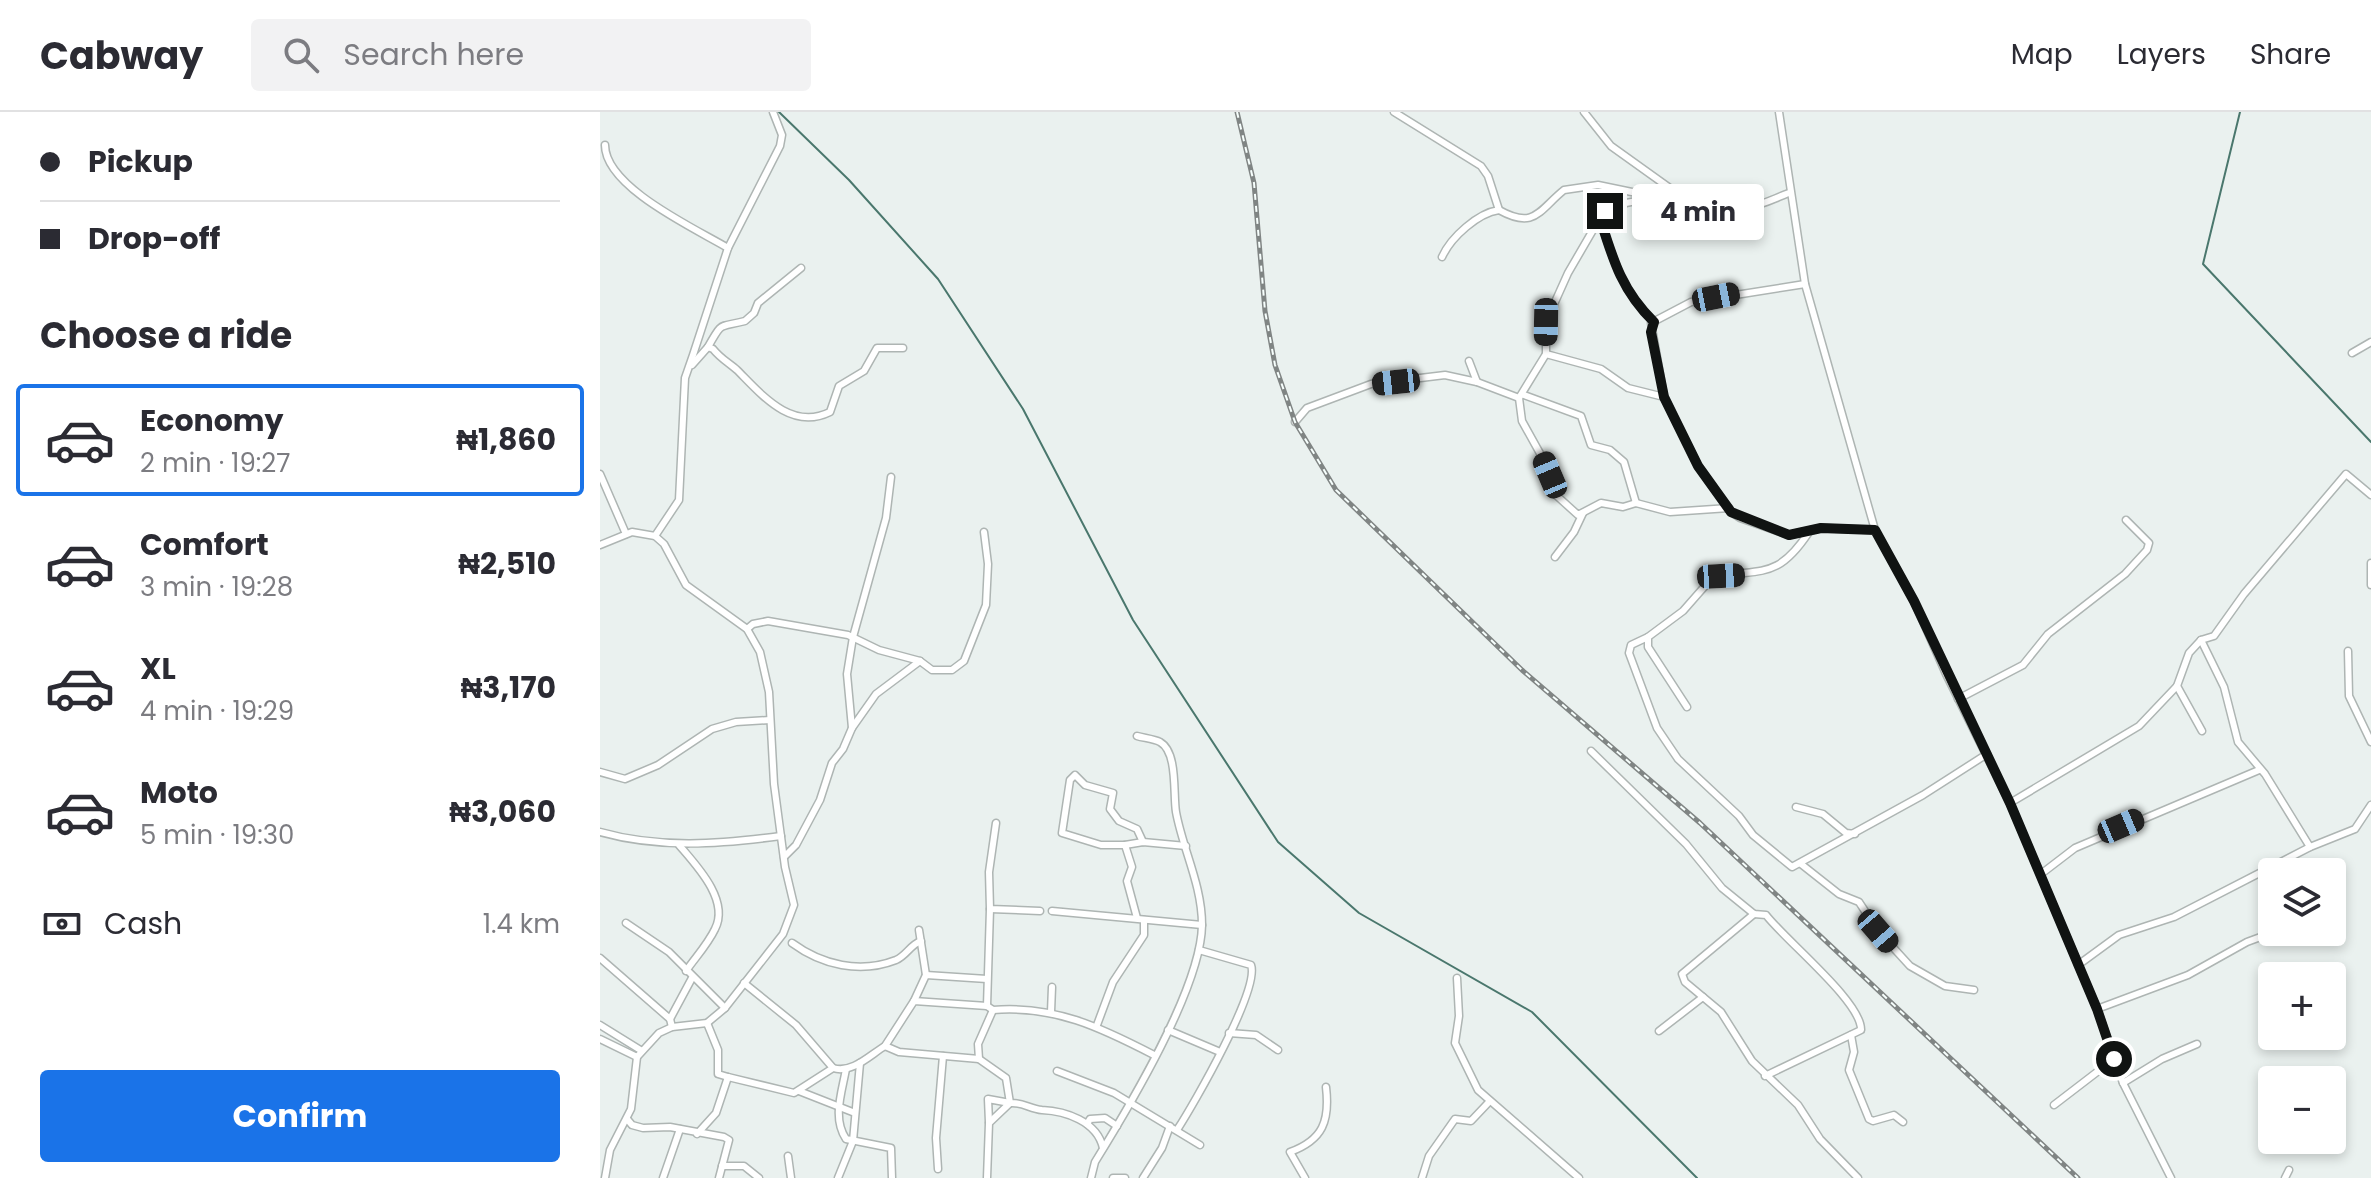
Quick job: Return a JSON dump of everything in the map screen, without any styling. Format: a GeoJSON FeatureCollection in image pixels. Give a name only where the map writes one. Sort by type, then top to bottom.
{"type":"FeatureCollection","features":[{"type":"Feature","properties":{"kind":"street"},"geometry":{"type":"LineString","coordinates":[[1394,112],[1481,166],[1499,210],[1515,219],[1533,217],[1545,211],[1564,190],[1598,185],[1700,205],[1747,207],[1789,193]]}},
{"type":"Feature","properties":{"kind":"street"},"geometry":{"type":"LineString","coordinates":[[1584,112],[1611,146],[1688,201]]}},
{"type":"Feature","properties":{"kind":"street"},"geometry":{"type":"LineString","coordinates":[[1779,112],[1805,284],[1875,530],[1914,601],[2010,803],[2097,1009],[2123,1083],[2171,1178]]}},
{"type":"Feature","properties":{"kind":"street"},"geometry":{"type":"LineString","coordinates":[[655,536],[679,500],[685,378],[692,365],[728,248],[780,146],[782,135],[773,113]]}},
{"type":"Feature","properties":{"kind":"street"},"geometry":{"type":"LineString","coordinates":[[605,145],[606,160],[637,195],[728,248]]}},
{"type":"Feature","properties":{"kind":"street"},"geometry":{"type":"LineString","coordinates":[[1583,513],[1578,515],[1557,496],[1542,457],[1522,421],[1521,396],[1546,354],[1546,322],[1568,273],[1600,218],[1609,208],[1656,197]]}},
{"type":"Feature","properties":{"kind":"street"},"geometry":{"type":"LineString","coordinates":[[1442,257],[1447,246],[1479,216],[1499,210]]}},
{"type":"Feature","properties":{"kind":"street"},"geometry":{"type":"LineString","coordinates":[[1600,218],[1613,266],[1624,288],[1654,322]]}},
{"type":"Feature","properties":{"kind":"street"},"geometry":{"type":"LineString","coordinates":[[692,365],[708,347],[720,326],[727,321],[745,321],[754,313],[758,303],[776,291],[787,275],[801,268]]}},
{"type":"Feature","properties":{"kind":"street"},"geometry":{"type":"LineString","coordinates":[[1805,284],[1691,302],[1654,322],[1651,332],[1664,397],[1698,466],[1740,518],[1789,535],[1821,528],[1875,530]]}},
{"type":"Feature","properties":{"kind":"street"},"geometry":{"type":"LineString","coordinates":[[2352,353],[2371,342]]}},
{"type":"Feature","properties":{"kind":"street"},"geometry":{"type":"LineString","coordinates":[[708,347],[773,405],[797,416],[830,412],[839,386],[864,371],[877,348],[903,348]]}},
{"type":"Feature","properties":{"kind":"street"},"geometry":{"type":"LineString","coordinates":[[1546,354],[1601,369],[1628,388],[1664,397]]}},
{"type":"Feature","properties":{"kind":"street"},"geometry":{"type":"LineString","coordinates":[[1469,361],[1477,382]]}},
{"type":"Feature","properties":{"kind":"street"},"geometry":{"type":"LineString","coordinates":[[1295,422],[1307,408],[1371,384],[1445,375],[1477,382],[1581,416],[1591,445],[1610,450],[1624,462],[1636,503]]}},
{"type":"Feature","properties":{"kind":"street"},"geometry":{"type":"LineString","coordinates":[[600,474],[626,534]]}},
{"type":"Feature","properties":{"kind":"street"},"geometry":{"type":"LineString","coordinates":[[2010,803],[2139,726],[2177,686],[2189,653],[2201,640],[2214,636],[2244,594],[2346,474],[2371,495]]}},
{"type":"Feature","properties":{"kind":"street"},"geometry":{"type":"LineString","coordinates":[[852,728],[847,674],[853,637],[886,518],[891,477]]}},
{"type":"Feature","properties":{"kind":"street"},"geometry":{"type":"LineString","coordinates":[[1555,557],[1583,513],[1594,504],[1623,507],[1636,503],[1670,512],[1729,508]]}},
{"type":"Feature","properties":{"kind":"street"},"geometry":{"type":"LineString","coordinates":[[1958,699],[2023,665],[2048,634],[2125,574],[2147,550],[2149,543],[2126,520]]}},
{"type":"Feature","properties":{"kind":"street"},"geometry":{"type":"LineString","coordinates":[[600,545],[626,534],[645,532],[655,536],[664,544],[686,585],[747,629],[766,672],[781,836],[793,893],[790,920],[769,955],[725,1008],[707,1023],[671,1023],[600,958]]}},
{"type":"Feature","properties":{"kind":"street"},"geometry":{"type":"LineString","coordinates":[[747,629],[760,621],[778,622],[853,637],[879,650],[920,661],[932,670],[952,670],[964,661],[986,605],[988,564],[984,532]]}},
{"type":"Feature","properties":{"kind":"street"},"geometry":{"type":"LineString","coordinates":[[1809,532],[1798,548],[1766,572],[1712,578],[1683,611],[1648,637],[1631,645],[1629,653],[1657,728],[1696,779],[1707,785],[1784,864],[1792,867],[1855,834],[1987,754]]}},
{"type":"Feature","properties":{"kind":"street"},"geometry":{"type":"LineString","coordinates":[[2371,563],[2371,585]]}},
{"type":"Feature","properties":{"kind":"street"},"geometry":{"type":"LineString","coordinates":[[1648,637],[1648,647],[1687,707]]}},
{"type":"Feature","properties":{"kind":"street"},"geometry":{"type":"LineString","coordinates":[[2201,640],[2224,687],[2238,742],[2265,774],[2310,847]]}},
{"type":"Feature","properties":{"kind":"street"},"geometry":{"type":"LineString","coordinates":[[2348,651],[2349,696],[2371,742]]}},
{"type":"Feature","properties":{"kind":"street"},"geometry":{"type":"LineString","coordinates":[[784,857],[796,845],[820,800],[832,763],[843,749],[852,728],[876,694],[920,661]]}},
{"type":"Feature","properties":{"kind":"street"},"geometry":{"type":"LineString","coordinates":[[2177,686],[2202,731]]}},
{"type":"Feature","properties":{"kind":"street"},"geometry":{"type":"LineString","coordinates":[[600,772],[625,779],[658,765],[712,729],[736,722],[770,720]]}},
{"type":"Feature","properties":{"kind":"street"},"geometry":{"type":"LineString","coordinates":[[1091,1178],[1103,1148],[1168,1030],[1194,972],[1202,925],[1197,883],[1176,809],[1168,750],[1161,742],[1137,736]]}},
{"type":"Feature","properties":{"kind":"street"},"geometry":{"type":"LineString","coordinates":[[1591,751],[1686,844],[1722,888],[1754,914],[1766,915],[1794,948],[1840,991],[1862,1024],[1861,1030],[1765,1076]]}},
{"type":"Feature","properties":{"kind":"street"},"geometry":{"type":"LineString","coordinates":[[2041,874],[2075,848],[2259,770]]}},
{"type":"Feature","properties":{"kind":"street"},"geometry":{"type":"LineString","coordinates":[[1143,842],[1137,829],[1119,821],[1110,809],[1113,793],[1085,785],[1075,775],[1070,780],[1062,833],[1101,845],[1143,842],[1186,846]]}},
{"type":"Feature","properties":{"kind":"street"},"geometry":{"type":"LineString","coordinates":[[2078,965],[2119,935],[2174,917],[2310,847],[2355,829],[2371,805]]}},
{"type":"Feature","properties":{"kind":"street"},"geometry":{"type":"LineString","coordinates":[[1796,807],[1823,814],[1846,833],[1855,834]]}},
{"type":"Feature","properties":{"kind":"street"},"geometry":{"type":"LineString","coordinates":[[979,1059],[978,1044],[990,1008],[987,979],[989,872],[996,823]]}},
{"type":"Feature","properties":{"kind":"street"},"geometry":{"type":"LineString","coordinates":[[600,832],[632,841],[679,845],[781,836]]}},
{"type":"Feature","properties":{"kind":"street"},"geometry":{"type":"LineString","coordinates":[[679,845],[704,876],[717,908],[717,926],[686,971]]}},
{"type":"Feature","properties":{"kind":"street"},"geometry":{"type":"LineString","coordinates":[[1097,1025],[1113,982],[1144,935],[1127,881],[1132,867],[1125,845]]}},
{"type":"Feature","properties":{"kind":"street"},"geometry":{"type":"LineString","coordinates":[[1801,864],[1839,894],[1859,902],[1878,931],[1910,966],[1945,986],[1974,990]]}},
{"type":"Feature","properties":{"kind":"street"},"geometry":{"type":"LineString","coordinates":[[990,909],[1040,911]]}},
{"type":"Feature","properties":{"kind":"street"},"geometry":{"type":"LineString","coordinates":[[1052,911],[1202,925]]}},
{"type":"Feature","properties":{"kind":"street"},"geometry":{"type":"LineString","coordinates":[[1754,914],[1682,974],[1685,982],[1721,1012],[1765,1076],[1798,1105],[1820,1139],[1858,1178]]}},
{"type":"Feature","properties":{"kind":"street"},"geometry":{"type":"LineString","coordinates":[[626,923],[669,952],[725,1008]]}},
{"type":"Feature","properties":{"kind":"street"},"geometry":{"type":"LineString","coordinates":[[707,1023],[718,1050],[715,1068],[718,1074],[770,1090],[794,1093],[833,1068],[846,1069],[885,1046],[914,1001],[926,975],[919,930]]}},
{"type":"Feature","properties":{"kind":"street"},"geometry":{"type":"LineString","coordinates":[[2097,1009],[2188,975],[2258,938]]}},
{"type":"Feature","properties":{"kind":"street"},"geometry":{"type":"LineString","coordinates":[[792,943],[816,960],[857,966],[895,961],[921,941]]}},
{"type":"Feature","properties":{"kind":"street"},"geometry":{"type":"LineString","coordinates":[[1143,1178],[1174,1128],[1200,1095],[1239,1018],[1254,968],[1199,950]]}},
{"type":"Feature","properties":{"kind":"street"},"geometry":{"type":"LineString","coordinates":[[926,975],[987,979]]}},
{"type":"Feature","properties":{"kind":"street"},"geometry":{"type":"LineString","coordinates":[[605,1178],[610,1150],[627,1119],[640,1054],[671,1023],[692,978]]}},
{"type":"Feature","properties":{"kind":"street"},"geometry":{"type":"LineString","coordinates":[[1457,978],[1459,1016],[1455,1043],[1478,1090],[1579,1178]]}},
{"type":"Feature","properties":{"kind":"street"},"geometry":{"type":"LineString","coordinates":[[744,983],[796,1025],[833,1068]]}},
{"type":"Feature","properties":{"kind":"street"},"geometry":{"type":"LineString","coordinates":[[1051,1012],[1052,987]]}},
{"type":"Feature","properties":{"kind":"street"},"geometry":{"type":"LineString","coordinates":[[1659,1031],[1703,997]]}},
{"type":"Feature","properties":{"kind":"street"},"geometry":{"type":"LineString","coordinates":[[914,1001],[1051,1012],[1097,1025],[1154,1055]]}},
{"type":"Feature","properties":{"kind":"street"},"geometry":{"type":"LineString","coordinates":[[600,1025],[640,1054]]}},
{"type":"Feature","properties":{"kind":"street"},"geometry":{"type":"LineString","coordinates":[[1168,1030],[1220,1052]]}},
{"type":"Feature","properties":{"kind":"street"},"geometry":{"type":"LineString","coordinates":[[1229,1033],[1256,1035],[1278,1050]]}},
{"type":"Feature","properties":{"kind":"street"},"geometry":{"type":"LineString","coordinates":[[1851,1035],[1854,1052],[1849,1070],[1869,1119],[1873,1121],[1894,1115],[1903,1122]]}},
{"type":"Feature","properties":{"kind":"street"},"geometry":{"type":"LineString","coordinates":[[600,1039],[640,1054]]}},
{"type":"Feature","properties":{"kind":"street"},"geometry":{"type":"LineString","coordinates":[[2123,1083],[2162,1059],[2197,1044]]}},
{"type":"Feature","properties":{"kind":"street"},"geometry":{"type":"LineString","coordinates":[[885,1046],[899,1052],[979,1059],[1006,1078],[1010,1103]]}},
{"type":"Feature","properties":{"kind":"street"},"geometry":{"type":"LineString","coordinates":[[938,1169],[936,1138],[943,1056]]}},
{"type":"Feature","properties":{"kind":"street"},"geometry":{"type":"LineString","coordinates":[[2054,1105],[2114,1059]]}},
{"type":"Feature","properties":{"kind":"street"},"geometry":{"type":"LineString","coordinates":[[838,1178],[853,1141],[860,1063]]}},
{"type":"Feature","properties":{"kind":"street"},"geometry":{"type":"LineString","coordinates":[[846,1069],[839,1107],[842,1132],[853,1141],[891,1148],[892,1178]]}},
{"type":"Feature","properties":{"kind":"street"},"geometry":{"type":"LineString","coordinates":[[1057,1071],[1129,1101],[1200,1145]]}},
{"type":"Feature","properties":{"kind":"street"},"geometry":{"type":"LineString","coordinates":[[697,1134],[716,1113],[728,1077]]}},
{"type":"Feature","properties":{"kind":"street"},"geometry":{"type":"LineString","coordinates":[[1305,1178],[1290,1152],[1307,1146],[1317,1136],[1329,1113],[1326,1087]]}},
{"type":"Feature","properties":{"kind":"street"},"geometry":{"type":"LineString","coordinates":[[798,1091],[855,1113]]}},
{"type":"Feature","properties":{"kind":"street"},"geometry":{"type":"LineString","coordinates":[[987,1178],[988,1099],[1021,1103],[1042,1110],[1054,1108],[1087,1124],[1101,1139],[1103,1148]]}},
{"type":"Feature","properties":{"kind":"street"},"geometry":{"type":"LineString","coordinates":[[1422,1178],[1429,1156],[1455,1119],[1471,1121],[1489,1102]]}},
{"type":"Feature","properties":{"kind":"street"},"geometry":{"type":"LineString","coordinates":[[989,1123],[1010,1103]]}},
{"type":"Feature","properties":{"kind":"street"},"geometry":{"type":"LineString","coordinates":[[1087,1124],[1090,1119],[1105,1118],[1117,1126]]}},
{"type":"Feature","properties":{"kind":"street"},"geometry":{"type":"LineString","coordinates":[[627,1119],[632,1125],[643,1128],[680,1129],[729,1140],[719,1178]]}},
{"type":"Feature","properties":{"kind":"street"},"geometry":{"type":"LineString","coordinates":[[663,1178],[680,1129]]}},
{"type":"Feature","properties":{"kind":"street"},"geometry":{"type":"LineString","coordinates":[[788,1156],[791,1178]]}},
{"type":"Feature","properties":{"kind":"street"},"geometry":{"type":"LineString","coordinates":[[722,1166],[744,1166],[759,1178]]}},
{"type":"Feature","properties":{"kind":"street"},"geometry":{"type":"LineString","coordinates":[[2285,1178],[2289,1170]]}},
{"type":"Feature","properties":{"kind":"street"},"geometry":{"type":"LineString","coordinates":[[1113,1178],[1125,1178]]}},
{"type":"Feature","properties":{"kind":"waterway"},"geometry":{"type":"LineString","coordinates":[[779,112],[849,180],[938,279],[1023,409],[1133,620],[1278,842],[1359,913],[1532,1012],[1697,1178]]}},
{"type":"Feature","properties":{"kind":"waterway"},"geometry":{"type":"LineString","coordinates":[[2240,112],[2203,264],[2371,442]]}},
{"type":"Feature","properties":{"kind":"railway"},"geometry":{"type":"LineString","coordinates":[[1237,112],[1254,183],[1265,311],[1275,365],[1295,422],[1336,490],[1522,670],[1700,823],[2078,1178]]}},
{"type":"Feature","properties":{"kind":"route"},"geometry":{"type":"LineString","coordinates":[[1605,211],[1600,218],[1613,266],[1633,301],[1654,322],[1650,326],[1658,354],[1664,397],[1698,466],[1731,512],[1771,531],[1789,535],[1821,528],[1875,530],[1914,601],[1946,674],[2010,803],[2097,1009],[2114,1059]]}}]}
